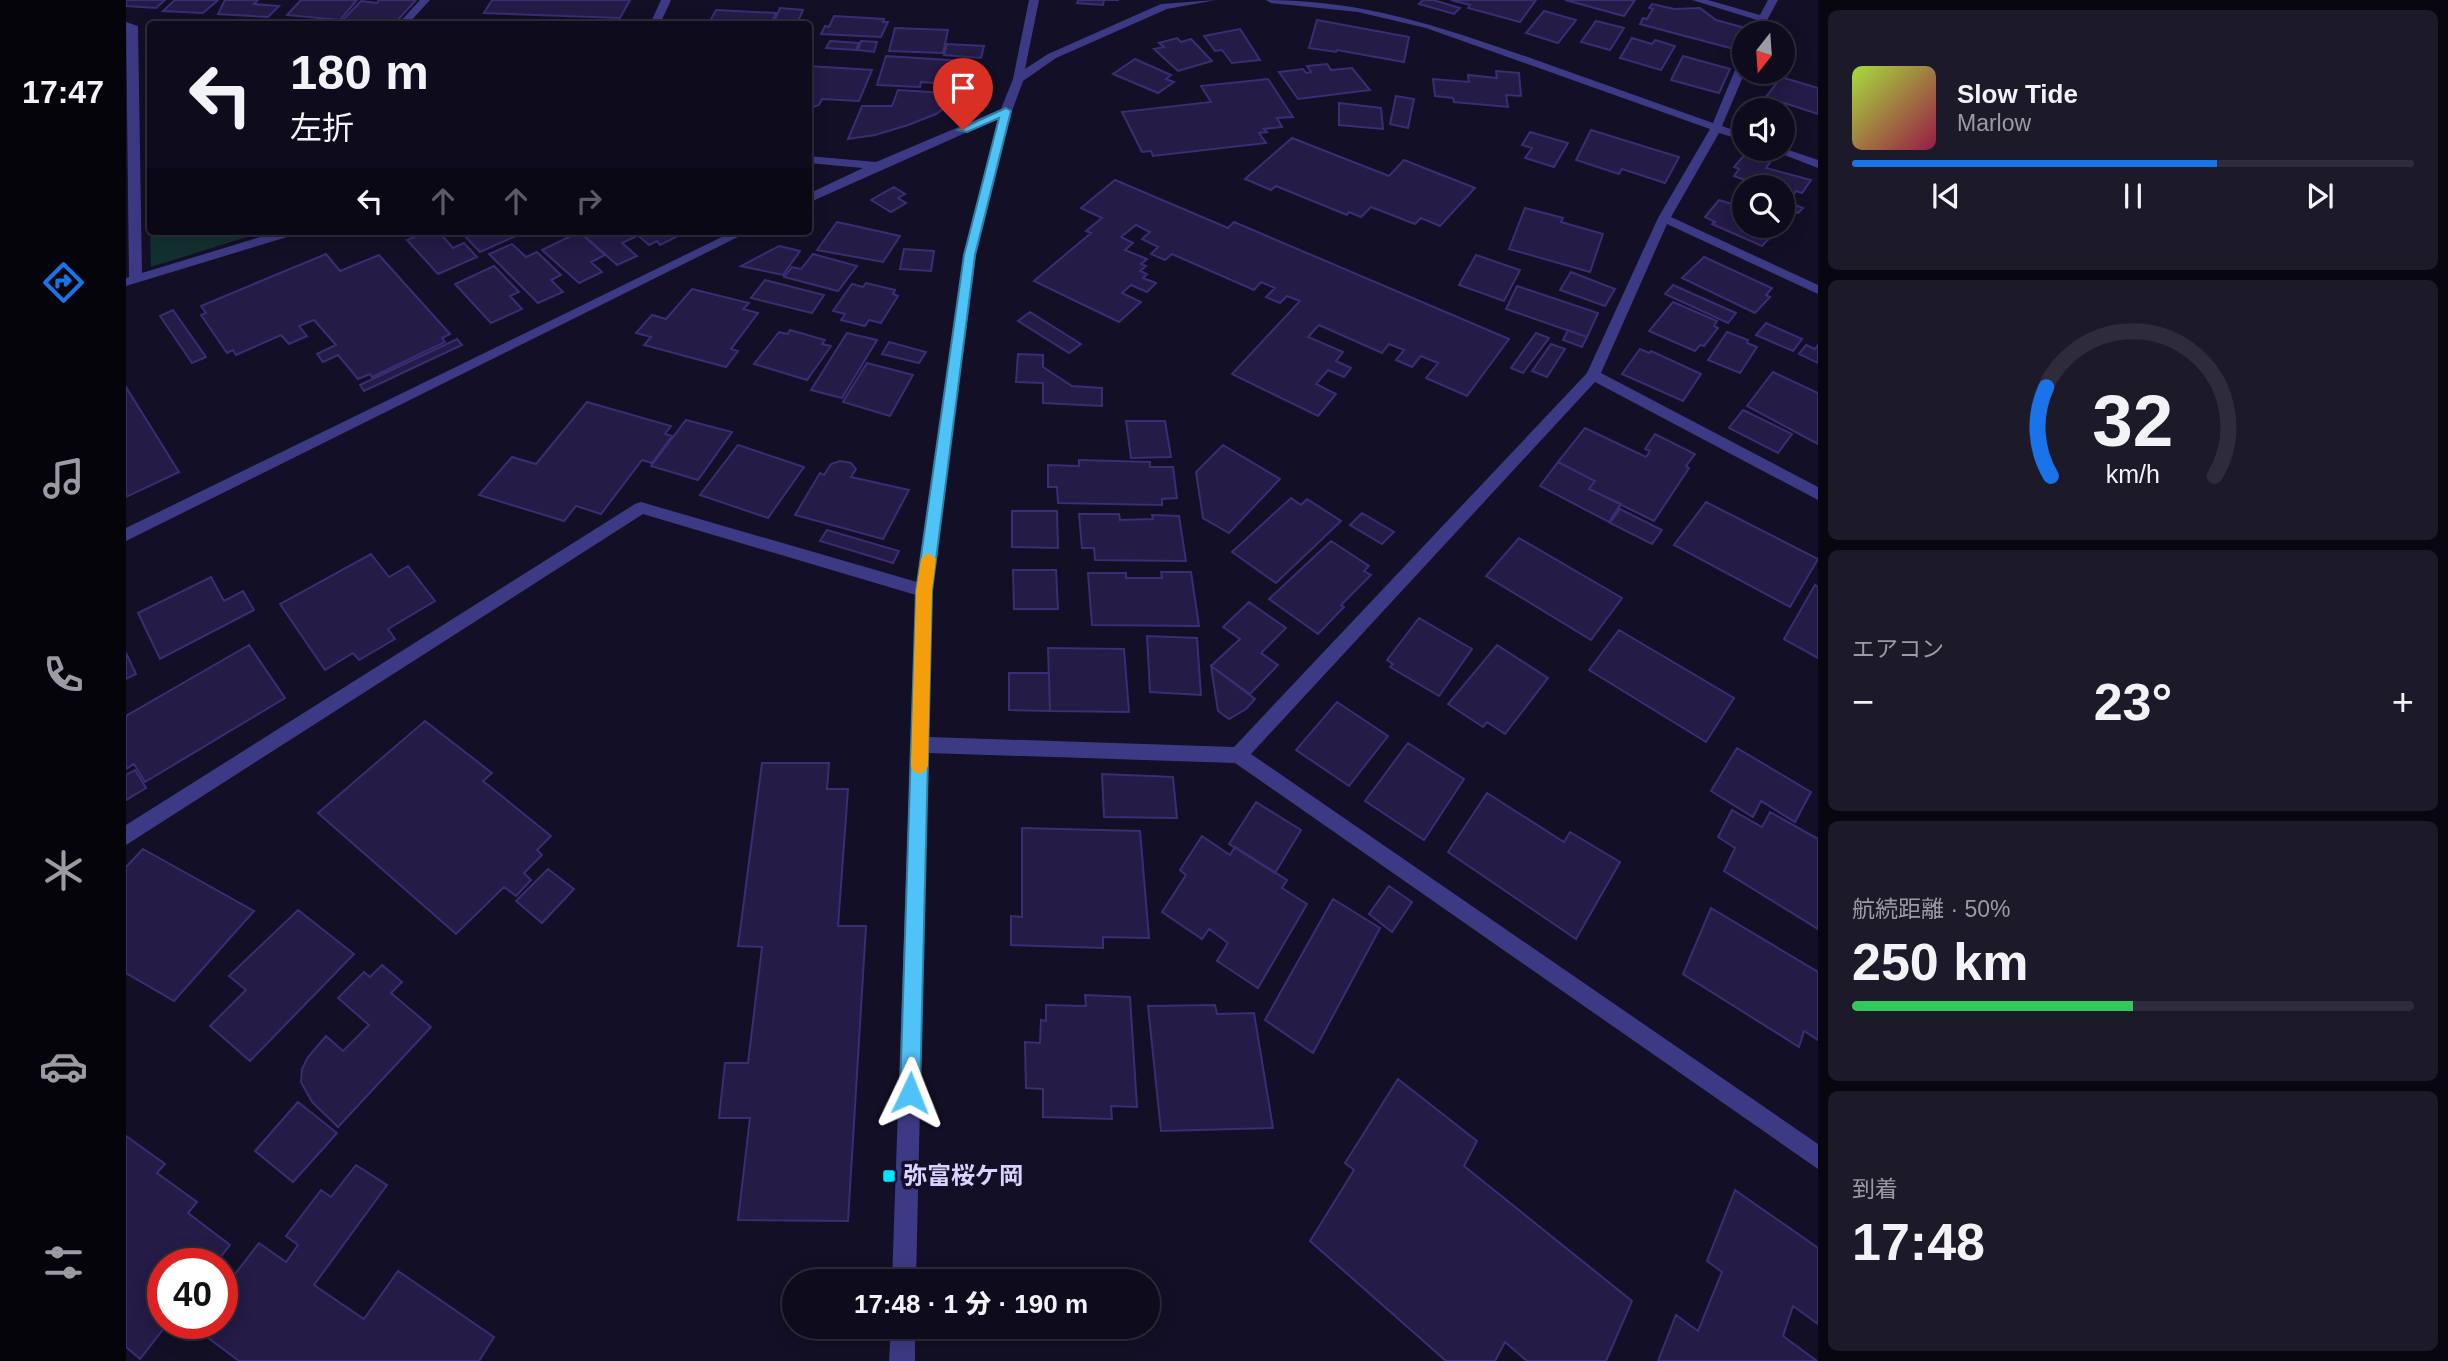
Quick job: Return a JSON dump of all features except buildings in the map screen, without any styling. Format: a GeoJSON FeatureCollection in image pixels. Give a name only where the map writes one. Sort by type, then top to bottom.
{"type":"FeatureCollection","features":[{"type":"Feature","properties":{"kind":"street"},"geometry":{"type":"LineString","coordinates":[[406,21],[425,0]]}},
{"type":"Feature","properties":{"kind":"street"},"geometry":{"type":"LineString","coordinates":[[656,21],[666,0]]}},
{"type":"Feature","properties":{"kind":"street"},"geometry":{"type":"LineString","coordinates":[[904,1269],[924,591],[970,255],[1006,111],[1018,79],[1034,0]]}},
{"type":"Feature","properties":{"kind":"street"},"geometry":{"type":"LineString","coordinates":[[1018,79],[1052,55],[1165,6],[1210,0]]}},
{"type":"Feature","properties":{"kind":"street"},"geometry":{"type":"LineString","coordinates":[[1271,0],[1358,9],[1429,26],[1732,134]]}},
{"type":"Feature","properties":{"kind":"street"},"geometry":{"type":"LineString","coordinates":[[1697,0],[1761,18]]}},
{"type":"Feature","properties":{"kind":"street"},"geometry":{"type":"LineString","coordinates":[[1760,21],[1773,0]]}},
{"type":"Feature","properties":{"kind":"street"},"geometry":{"type":"LineString","coordinates":[[126,26],[133,26],[131,281],[280,235]]}},
{"type":"Feature","properties":{"kind":"street"},"geometry":{"type":"LineString","coordinates":[[1238,755],[1593,375],[1664,218],[1716,128],[1734,84]]}},
{"type":"Feature","properties":{"kind":"street"},"geometry":{"type":"LineString","coordinates":[[812,198],[877,166],[1006,111]]}},
{"type":"Feature","properties":{"kind":"street"},"geometry":{"type":"LineString","coordinates":[[1795,156],[1818,164]]}},
{"type":"Feature","properties":{"kind":"street"},"geometry":{"type":"LineString","coordinates":[[812,159],[877,166]]}},
{"type":"Feature","properties":{"kind":"street"},"geometry":{"type":"LineString","coordinates":[[1664,218],[1818,290]]}},
{"type":"Feature","properties":{"kind":"street"},"geometry":{"type":"LineString","coordinates":[[126,535],[736,235]]}},
{"type":"Feature","properties":{"kind":"street"},"geometry":{"type":"LineString","coordinates":[[1593,375],[1818,494]]}},
{"type":"Feature","properties":{"kind":"street"},"geometry":{"type":"LineString","coordinates":[[126,836],[641,508],[924,591]]}},
{"type":"Feature","properties":{"kind":"street"},"geometry":{"type":"LineString","coordinates":[[920,745],[1238,755],[1818,1158]]}},
{"type":"Feature","properties":{"kind":"street"},"geometry":{"type":"LineString","coordinates":[[902,1361],[903,1339]]}},
{"type":"Feature","properties":{"kind":"green space"},"geometry":{"type":"Polygon","coordinates":[[[150,235],[247,237],[151,267],[150,235]]]}},
{"type":"Feature","properties":{"kind":"slow traffic"},"geometry":{"type":"LineString","coordinates":[[919,766],[924,591],[928,559]]}},
{"type":"Feature","properties":{"kind":"place","name":"弥富桜ケ岡"},"geometry":{"type":"Point","coordinates":[889,1176]}},
{"type":"Feature","properties":{"kind":"route"},"geometry":{"type":"LineString","coordinates":[[910,1093],[924,591],[970,255],[1006,111],[963,130]]}}]}
